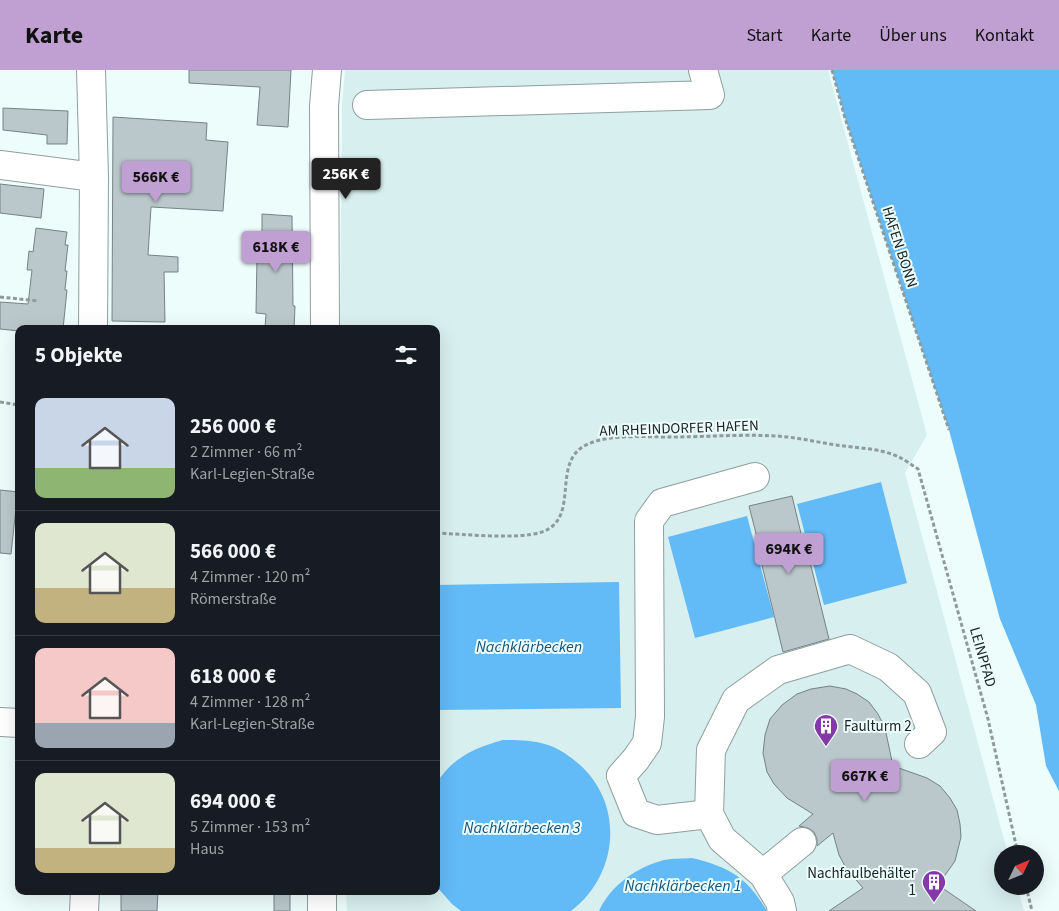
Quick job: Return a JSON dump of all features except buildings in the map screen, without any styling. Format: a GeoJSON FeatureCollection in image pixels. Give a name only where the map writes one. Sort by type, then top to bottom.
{"type":"FeatureCollection","features":[{"type":"Feature","properties":{"kind":"street"},"geometry":{"type":"LineString","coordinates":[[91,70],[94,177],[93,325]]}},
{"type":"Feature","properties":{"kind":"street"},"geometry":{"type":"LineString","coordinates":[[325,325],[324,106],[327,70]]}},
{"type":"Feature","properties":{"kind":"street"},"geometry":{"type":"LineString","coordinates":[[367,105],[710,95],[703,70]]}},
{"type":"Feature","properties":{"kind":"street"},"geometry":{"type":"LineString","coordinates":[[0,166],[94,177]]}},
{"type":"Feature","properties":{"kind":"street"},"geometry":{"type":"LineString","coordinates":[[709,814],[658,820],[636,813],[621,776],[647,744],[650,717],[649,521],[662,503],[755,477]]}},
{"type":"Feature","properties":{"kind":"street"},"geometry":{"type":"LineString","coordinates":[[782,911],[780,902],[763,874],[722,839],[709,814],[711,750],[736,700],[778,670],[850,650],[888,667],[917,693],[932,732],[919,744]]}},
{"type":"Feature","properties":{"kind":"street"},"geometry":{"type":"LineString","coordinates":[[0,722],[15,723]]}},
{"type":"Feature","properties":{"kind":"street"},"geometry":{"type":"LineString","coordinates":[[763,874],[802,842]]}},
{"type":"Feature","properties":{"kind":"street"},"geometry":{"type":"LineString","coordinates":[[84,911],[85,895]]}},
{"type":"Feature","properties":{"kind":"street"},"geometry":{"type":"LineString","coordinates":[[322,895],[322,911]]}},
{"type":"Feature","properties":{"kind":"path","name":"HAFEN BONN"},"geometry":{"type":"LineString","coordinates":[[832,70],[844,118],[949,430]]}},
{"type":"Feature","properties":{"kind":"path"},"geometry":{"type":"LineString","coordinates":[[0,297],[39,301]]}},
{"type":"Feature","properties":{"kind":"path"},"geometry":{"type":"LineString","coordinates":[[0,402],[15,404]]}},
{"type":"Feature","properties":{"kind":"path","name":"AM RHEINDORFER HAFEN"},"geometry":{"type":"LineString","coordinates":[[440,533],[522,536],[542,532],[556,521],[564,506],[569,462],[576,452],[586,444],[610,439],[777,436],[898,456],[918,469]]}},
{"type":"Feature","properties":{"kind":"path","name":"LEINPFAD"},"geometry":{"type":"LineString","coordinates":[[918,469],[988,719],[1016,845]]}},
{"type":"Feature","properties":{"kind":"path"},"geometry":{"type":"LineString","coordinates":[[1028,895],[1032,911]]}},
{"type":"Feature","properties":{"kind":"shaded area"},"geometry":{"type":"Polygon","coordinates":[[[345,70],[828,70],[927,435],[905,473],[1006,845],[994,845],[994,895],[1020,895],[1024,911],[347,911],[346,895],[440,895],[440,325],[340,325],[342,105],[345,70]]]}},
{"type":"Feature","properties":{"kind":"water"},"geometry":{"type":"Polygon","coordinates":[[[832,70],[1059,70],[1059,791],[1046,766],[1036,705],[1000,619],[949,430],[845,118],[832,70]]]}},
{"type":"Feature","properties":{"kind":"water"},"geometry":{"type":"Polygon","coordinates":[[[881,482],[907,583],[824,605],[797,504],[881,482]]]}},
{"type":"Feature","properties":{"kind":"water"},"geometry":{"type":"Polygon","coordinates":[[[747,516],[774,617],[695,638],[668,537],[747,516]]]}},
{"type":"Feature","properties":{"kind":"water","name":"Nachklärbecken"},"geometry":{"type":"Polygon","coordinates":[[[619,582],[621,708],[440,710],[440,585],[619,582]]]}},
{"type":"Feature","properties":{"kind":"water","name":"Nachklärbecken 3"},"geometry":{"type":"Polygon","coordinates":[[[503,740],[520,740],[548,745],[569,756],[580,765],[594,782],[604,800],[609,820],[610,840],[606,860],[599,879],[587,896],[571,911],[461,911],[440,890],[440,778],[449,767],[465,755],[503,740]]]}},
{"type":"Feature","properties":{"kind":"water","name":"Nachklärbecken 1"},"geometry":{"type":"Polygon","coordinates":[[[692,858],[717,865],[736,875],[760,899],[767,911],[599,911],[610,893],[635,872],[664,860],[692,858]]]}},
{"type":"Feature","properties":{"kind":"place","name":"Faulturm 2"},"geometry":{"type":"Point","coordinates":[826,747]}},
{"type":"Feature","properties":{"kind":"place","name":"Nachfaulbehälter 1"},"geometry":{"type":"Point","coordinates":[934,903]}}]}
